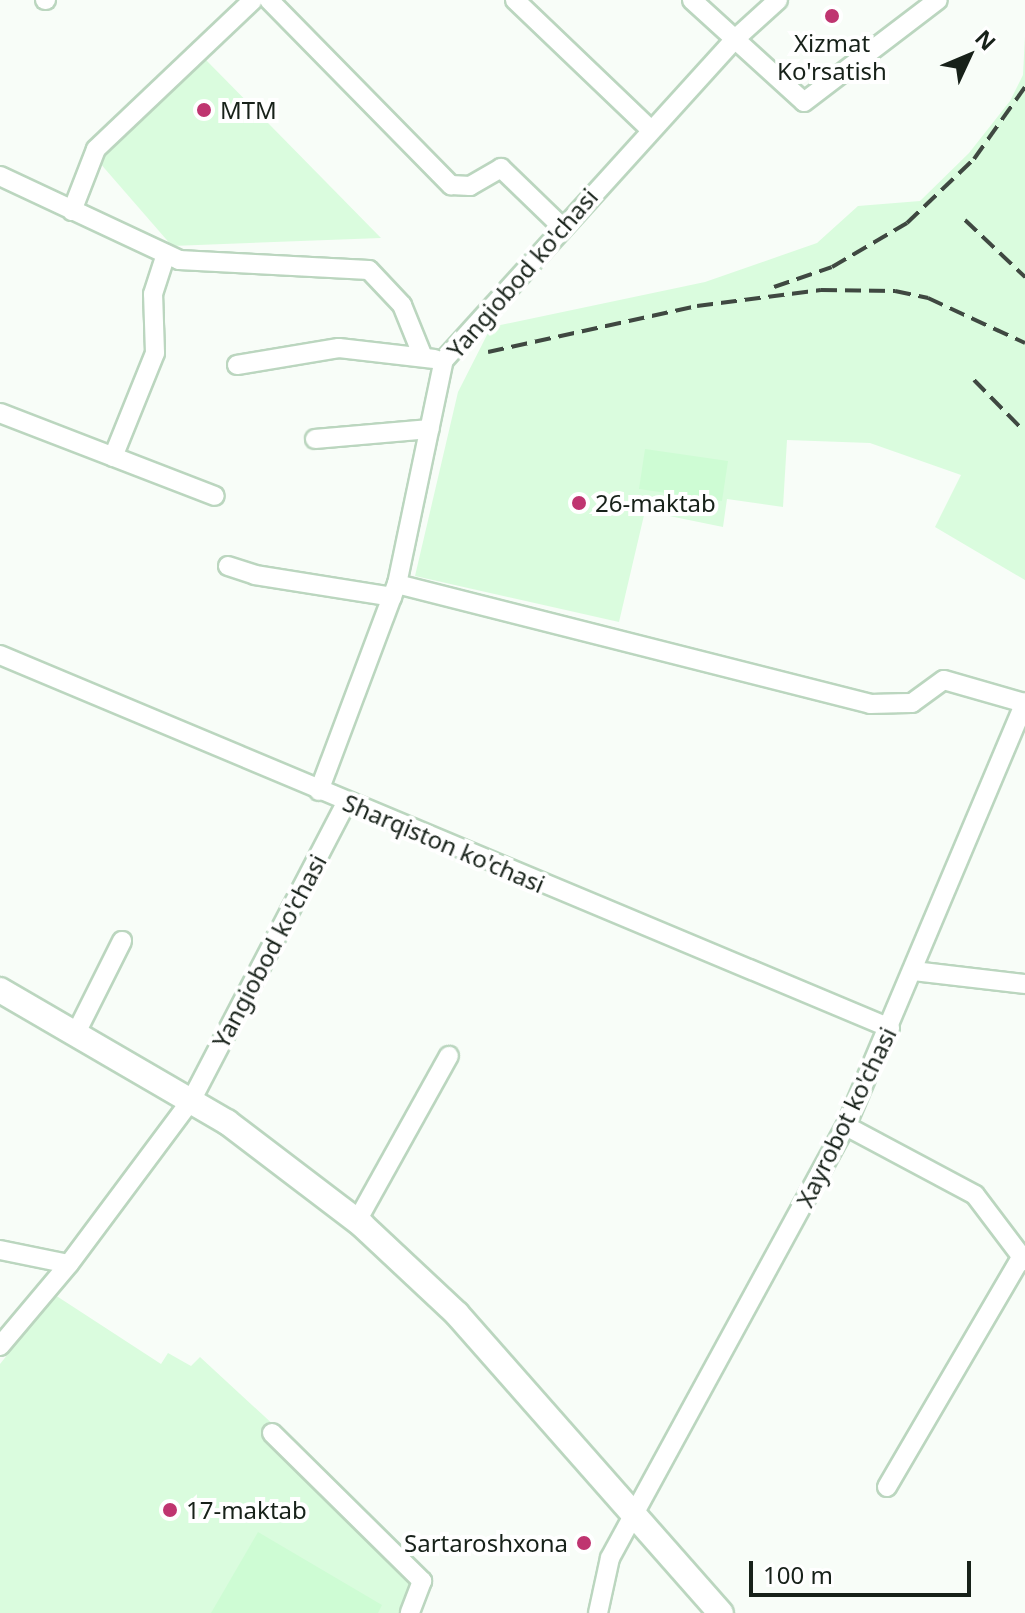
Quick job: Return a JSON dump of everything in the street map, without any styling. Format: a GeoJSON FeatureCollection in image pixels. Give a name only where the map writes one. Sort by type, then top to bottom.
{"type":"FeatureCollection","features":[{"type":"Feature","properties":{"kind":"main road"},"geometry":{"type":"LineString","coordinates":[[0,990],[192,1099],[262,1145],[357,1221],[457,1314],[721,1613]]}},
{"type":"Feature","properties":{"kind":"street"},"geometry":{"type":"LineString","coordinates":[[72,211],[96,149],[253,0]]}},
{"type":"Feature","properties":{"kind":"street"},"geometry":{"type":"LineString","coordinates":[[269,0],[451,185],[470,186],[492,169],[501,168],[561,226]]}},
{"type":"Feature","properties":{"kind":"street"},"geometry":{"type":"LineString","coordinates":[[515,0],[651,130]]}},
{"type":"Feature","properties":{"kind":"street"},"geometry":{"type":"LineString","coordinates":[[692,0],[804,102],[938,0]]}},
{"type":"Feature","properties":{"kind":"street","name":"Yangiobod ko'chasi"},"geometry":{"type":"LineString","coordinates":[[319,791],[394,591],[444,360],[561,226],[735,39],[778,0]]}},
{"type":"Feature","properties":{"kind":"street"},"geometry":{"type":"LineString","coordinates":[[0,176],[172,257],[369,270],[402,305],[423,357]]}},
{"type":"Feature","properties":{"kind":"street"},"geometry":{"type":"LineString","coordinates":[[113,457],[155,353],[153,294],[172,257]]}},
{"type":"Feature","properties":{"kind":"street"},"geometry":{"type":"LineString","coordinates":[[237,365],[339,348],[444,360]]}},
{"type":"Feature","properties":{"kind":"street"},"geometry":{"type":"LineString","coordinates":[[0,413],[215,496]]}},
{"type":"Feature","properties":{"kind":"street"},"geometry":{"type":"LineString","coordinates":[[315,439],[430,429]]}},
{"type":"Feature","properties":{"kind":"street"},"geometry":{"type":"LineString","coordinates":[[228,566],[255,575],[394,591],[870,704],[912,703],[944,680],[1025,702]]}},
{"type":"Feature","properties":{"kind":"street","name":"Sharqiston ko'chasi"},"geometry":{"type":"LineString","coordinates":[[0,655],[346,803],[890,1028]]}},
{"type":"Feature","properties":{"kind":"street","name":"Xayrobot ko'chasi"},"geometry":{"type":"LineString","coordinates":[[598,1613],[610,1558],[846,1126],[890,1028],[1025,702]]}},
{"type":"Feature","properties":{"kind":"street"},"geometry":{"type":"LineString","coordinates":[[1006,746],[1025,750]]}},
{"type":"Feature","properties":{"kind":"street","name":"Yangiobod ko'chasi"},"geometry":{"type":"LineString","coordinates":[[0,1346],[69,1264],[192,1099],[346,803]]}},
{"type":"Feature","properties":{"kind":"street"},"geometry":{"type":"LineString","coordinates":[[76,1033],[122,941]]}},
{"type":"Feature","properties":{"kind":"street"},"geometry":{"type":"LineString","coordinates":[[914,971],[1025,984]]}},
{"type":"Feature","properties":{"kind":"street"},"geometry":{"type":"LineString","coordinates":[[357,1221],[449,1056]]}},
{"type":"Feature","properties":{"kind":"street"},"geometry":{"type":"LineString","coordinates":[[846,1126],[929,1166],[975,1195],[1023,1259],[887,1487]]}},
{"type":"Feature","properties":{"kind":"street"},"geometry":{"type":"LineString","coordinates":[[0,1250],[69,1264]]}},
{"type":"Feature","properties":{"kind":"street"},"geometry":{"type":"LineString","coordinates":[[272,1433],[422,1581],[410,1613]]}},
{"type":"Feature","properties":{"kind":"shaded area"},"geometry":{"type":"Polygon","coordinates":[[[1025,36],[1025,580],[935,527],[961,475],[870,443],[787,440],[783,507],[727,499],[723,527],[645,511],[619,622],[415,576],[458,392],[491,327],[705,282],[817,243],[858,206],[920,201],[969,153],[1010,101],[1023,75],[1025,36]]]}},
{"type":"Feature","properties":{"kind":"shaded area","name":"MTM"},"geometry":{"type":"Polygon","coordinates":[[[205,59],[381,238],[172,246],[99,162],[205,59]]]}},
{"type":"Feature","properties":{"kind":"shaded area"},"geometry":{"type":"Polygon","coordinates":[[[645,449],[728,461],[722,501],[639,489],[645,449]]]}},
{"type":"Feature","properties":{"kind":"shaded area","name":"17-maktab"},"geometry":{"type":"Polygon","coordinates":[[[55,1295],[161,1364],[168,1353],[191,1366],[200,1357],[277,1428],[269,1437],[411,1583],[403,1613],[0,1613],[0,1364],[55,1295]]]}},
{"type":"Feature","properties":{"kind":"shaded area"},"geometry":{"type":"Polygon","coordinates":[[[258,1532],[382,1605],[378,1613],[211,1613],[258,1532]]]}},
{"type":"Feature","properties":{"kind":"railway"},"geometry":{"type":"LineString","coordinates":[[774,287],[832,267],[907,223],[974,159],[1025,87]]}},
{"type":"Feature","properties":{"kind":"railway"},"geometry":{"type":"LineString","coordinates":[[965,220],[1025,277]]}},
{"type":"Feature","properties":{"kind":"railway"},"geometry":{"type":"LineString","coordinates":[[488,352],[697,306],[821,290],[895,291],[928,298],[1025,343]]}},
{"type":"Feature","properties":{"kind":"railway"},"geometry":{"type":"LineString","coordinates":[[974,380],[1024,431]]}},
{"type":"Feature","properties":{"kind":"place","name":"Xizmat Ko'rsatish"},"geometry":{"type":"Point","coordinates":[832,16]}},
{"type":"Feature","properties":{"kind":"place","name":"MTM"},"geometry":{"type":"Point","coordinates":[204,110]}},
{"type":"Feature","properties":{"kind":"place","name":"26-maktab"},"geometry":{"type":"Point","coordinates":[579,503]}},
{"type":"Feature","properties":{"kind":"place","name":"17-maktab"},"geometry":{"type":"Point","coordinates":[170,1510]}},
{"type":"Feature","properties":{"kind":"place","name":"Sartaroshxona"},"geometry":{"type":"Point","coordinates":[584,1543]}}]}
